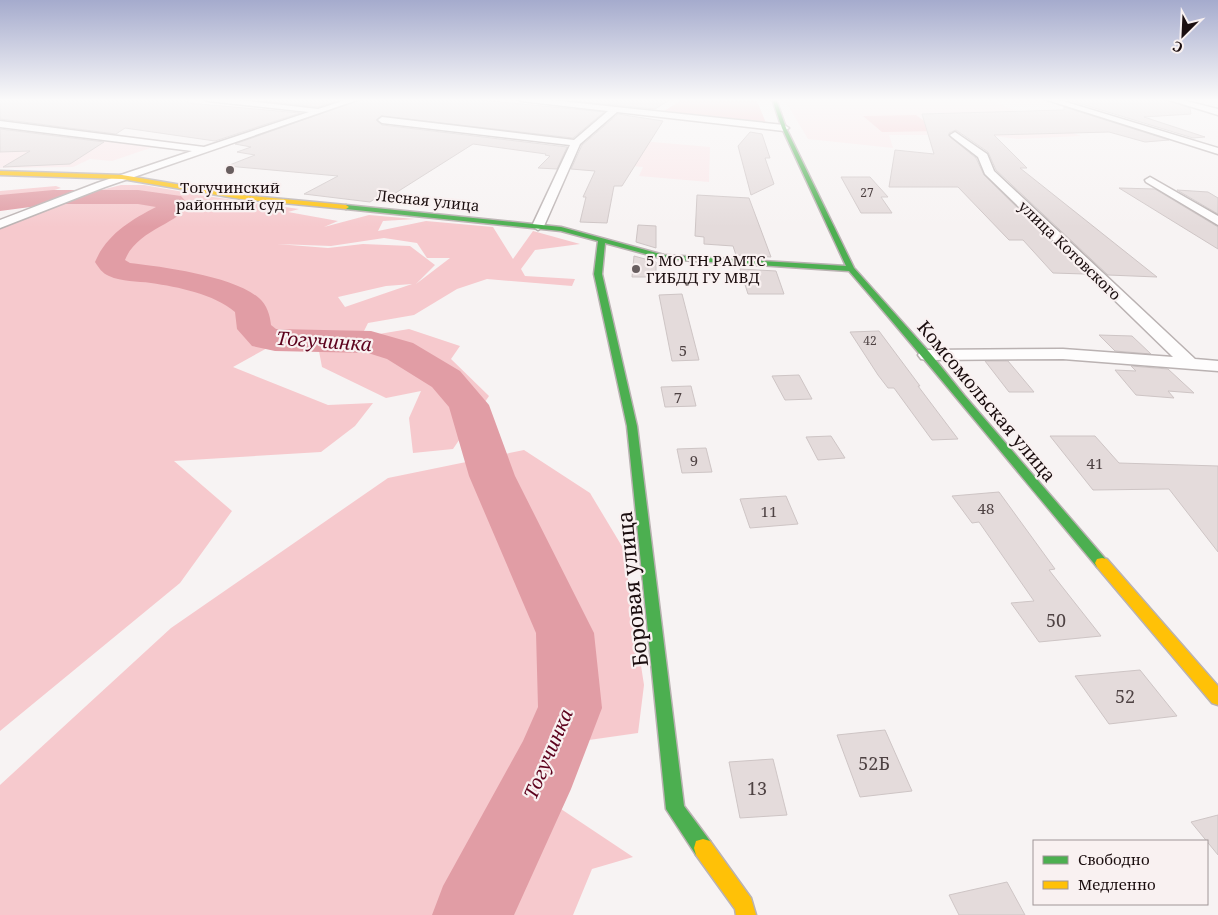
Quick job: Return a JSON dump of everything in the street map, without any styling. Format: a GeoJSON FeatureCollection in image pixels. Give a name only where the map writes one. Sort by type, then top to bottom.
{"type":"FeatureCollection","features":[{"type":"Feature","properties":{"kind":"street"},"geometry":{"type":"LineString","coordinates":[[140,142],[206,150]]}},
{"type":"Feature","properties":{"kind":"street"},"geometry":{"type":"LineString","coordinates":[[0,224],[122,177],[230,142]]}},
{"type":"Feature","properties":{"kind":"street"},"geometry":{"type":"LineString","coordinates":[[538,226],[576,143],[565,142]]}},
{"type":"Feature","properties":{"kind":"street","name":"Комсомольская улица"},"geometry":{"type":"LineString","coordinates":[[790,142],[850,270],[927,355],[1218,698]]}},
{"type":"Feature","properties":{"kind":"street","name":"улица Котовского"},"geometry":{"type":"LineString","coordinates":[[964,142],[983,156],[989,172],[1190,364]]}},
{"type":"Feature","properties":{"kind":"street"},"geometry":{"type":"LineString","coordinates":[[1188,142],[1218,151]]}},
{"type":"Feature","properties":{"kind":"street","name":"Лесная улица"},"geometry":{"type":"LineString","coordinates":[[0,173],[122,177],[241,197],[561,229],[664,257],[850,270]]}},
{"type":"Feature","properties":{"kind":"street"},"geometry":{"type":"LineString","coordinates":[[1150,180],[1218,221]]}},
{"type":"Feature","properties":{"kind":"street"},"geometry":{"type":"LineString","coordinates":[[0,214],[40,209]]}},
{"type":"Feature","properties":{"kind":"street","name":"Боровая улица"},"geometry":{"type":"LineString","coordinates":[[602,240],[598,274],[632,426],[675,809],[744,905],[746,915]]}},
{"type":"Feature","properties":{"kind":"street"},"geometry":{"type":"LineString","coordinates":[[927,355],[1063,354],[1218,366]]}},
{"type":"Feature","properties":{"kind":"shaded area"},"geometry":{"type":"Polygon","coordinates":[[[0,142],[110,142],[153,147],[112,161],[90,159],[73,167],[0,168],[0,142]]]}},
{"type":"Feature","properties":{"kind":"shaded area"},"geometry":{"type":"Polygon","coordinates":[[[592,142],[649,142],[710,147],[709,182],[639,176],[643,167],[580,161],[592,142]]]}},
{"type":"Feature","properties":{"kind":"shaded area"},"geometry":{"type":"Polygon","coordinates":[[[833,142],[891,142],[893,148],[833,142]]]}},
{"type":"Feature","properties":{"kind":"shaded area"},"geometry":{"type":"Polygon","coordinates":[[[121,185],[144,185],[299,209],[288,212],[338,221],[324,227],[369,215],[415,219],[383,221],[378,231],[426,221],[493,227],[513,259],[533,231],[580,244],[535,250],[521,269],[525,276],[575,279],[572,286],[487,279],[457,289],[414,315],[368,323],[361,337],[409,329],[460,346],[451,359],[489,396],[453,449],[413,453],[409,418],[421,391],[386,398],[322,367],[318,346],[269,347],[233,367],[328,405],[373,403],[355,426],[321,452],[174,461],[232,511],[180,583],[0,731],[0,227],[89,193],[121,185]],[[384,238],[331,246],[277,244],[328,248],[363,244],[410,246],[435,265],[416,284],[450,258],[427,258],[417,243],[384,238]],[[412,284],[386,286],[338,297],[345,307],[412,284]]]}},
{"type":"Feature","properties":{"kind":"shaded area"},"geometry":{"type":"Polygon","coordinates":[[[56,186],[61,188],[0,207],[0,191],[56,186]]]}},
{"type":"Feature","properties":{"kind":"shaded area"},"geometry":{"type":"Polygon","coordinates":[[[524,450],[590,493],[623,548],[644,685],[638,733],[575,742],[561,809],[633,857],[592,869],[573,915],[0,915],[0,785],[171,628],[388,478],[524,450]]]}},
{"type":"Feature","properties":{"kind":"building"},"geometry":{"type":"Polygon","coordinates":[[[0,142],[104,142],[70,164],[3,167],[30,151],[0,152],[0,142]]]}},
{"type":"Feature","properties":{"kind":"building"},"geometry":{"type":"Polygon","coordinates":[[[241,142],[522,142],[567,147],[557,169],[538,168],[550,156],[546,154],[473,144],[386,199],[376,198],[370,202],[304,194],[338,176],[227,166],[255,155],[237,152],[251,147],[235,144],[241,142]]]}},
{"type":"Feature","properties":{"kind":"building"},"geometry":{"type":"Polygon","coordinates":[[[586,142],[650,142],[622,186],[614,186],[607,223],[580,222],[586,197],[583,197],[595,171],[571,169],[582,145],[586,142]]]}},
{"type":"Feature","properties":{"kind":"building"},"geometry":{"type":"Polygon","coordinates":[[[742,142],[765,142],[770,158],[765,158],[774,184],[751,195],[738,146],[742,142]]]}},
{"type":"Feature","properties":{"kind":"building"},"geometry":{"type":"Polygon","coordinates":[[[930,142],[956,142],[976,158],[984,175],[1085,274],[1053,273],[1023,240],[1009,240],[958,187],[889,187],[895,150],[934,154],[930,142]]]}},
{"type":"Feature","properties":{"kind":"building"},"geometry":{"type":"Polygon","coordinates":[[[973,142],[1001,142],[1027,168],[1020,168],[1157,277],[1108,275],[996,170],[988,152],[973,142]]]}},
{"type":"Feature","properties":{"kind":"building"},"geometry":{"type":"Polygon","coordinates":[[[841,177],[870,177],[888,197],[881,197],[892,213],[861,213],[841,177]]]}},
{"type":"Feature","properties":{"kind":"building"},"geometry":{"type":"Polygon","coordinates":[[[1119,188],[1155,189],[1218,227],[1218,249],[1119,188]]]}},
{"type":"Feature","properties":{"kind":"building"},"geometry":{"type":"Polygon","coordinates":[[[1177,190],[1208,192],[1218,198],[1218,214],[1177,190]]]}},
{"type":"Feature","properties":{"kind":"building"},"geometry":{"type":"Polygon","coordinates":[[[697,195],[749,198],[771,257],[736,255],[733,246],[704,244],[704,237],[695,236],[697,195]]]}},
{"type":"Feature","properties":{"kind":"building"},"geometry":{"type":"Polygon","coordinates":[[[638,225],[656,226],[656,248],[636,242],[638,225]]]}},
{"type":"Feature","properties":{"kind":"building"},"geometry":{"type":"Polygon","coordinates":[[[634,256],[656,262],[656,277],[632,277],[634,256]]]}},
{"type":"Feature","properties":{"kind":"building"},"geometry":{"type":"Polygon","coordinates":[[[740,269],[776,271],[784,294],[748,294],[740,269]]]}},
{"type":"Feature","properties":{"kind":"building"},"geometry":{"type":"Polygon","coordinates":[[[682,294],[699,360],[672,361],[659,295],[682,294]]]}},
{"type":"Feature","properties":{"kind":"building"},"geometry":{"type":"Polygon","coordinates":[[[879,331],[958,439],[932,440],[894,388],[888,388],[878,375],[850,332],[879,331]]]}},
{"type":"Feature","properties":{"kind":"building"},"geometry":{"type":"Polygon","coordinates":[[[1099,335],[1132,336],[1151,354],[1115,351],[1099,335]]]}},
{"type":"Feature","properties":{"kind":"building"},"geometry":{"type":"Polygon","coordinates":[[[985,361],[1008,361],[1034,392],[1009,392],[985,361]]]}},
{"type":"Feature","properties":{"kind":"building"},"geometry":{"type":"Polygon","coordinates":[[[1131,366],[1168,369],[1194,393],[1168,391],[1174,398],[1136,395],[1115,370],[1136,371],[1131,366]]]}},
{"type":"Feature","properties":{"kind":"building"},"geometry":{"type":"Polygon","coordinates":[[[799,375],[812,399],[785,400],[772,376],[799,375]]]}},
{"type":"Feature","properties":{"kind":"building"},"geometry":{"type":"Polygon","coordinates":[[[691,386],[696,406],[665,407],[661,387],[691,386]]]}},
{"type":"Feature","properties":{"kind":"building"},"geometry":{"type":"Polygon","coordinates":[[[831,436],[845,458],[818,460],[806,437],[831,436]]]}},
{"type":"Feature","properties":{"kind":"building"},"geometry":{"type":"Polygon","coordinates":[[[1050,436],[1095,436],[1119,463],[1218,466],[1218,552],[1169,489],[1093,490],[1050,436]]]}},
{"type":"Feature","properties":{"kind":"building"},"geometry":{"type":"Polygon","coordinates":[[[706,448],[712,472],[682,473],[677,449],[706,448]]]}},
{"type":"Feature","properties":{"kind":"building"},"geometry":{"type":"Polygon","coordinates":[[[999,492],[1055,569],[1049,570],[1101,636],[1039,642],[1011,603],[1034,601],[979,522],[972,523],[952,496],[999,492]]]}},
{"type":"Feature","properties":{"kind":"building"},"geometry":{"type":"Polygon","coordinates":[[[786,496],[798,524],[750,528],[740,499],[786,496]]]}},
{"type":"Feature","properties":{"kind":"building"},"geometry":{"type":"Polygon","coordinates":[[[1140,670],[1177,716],[1109,724],[1075,676],[1140,670]]]}},
{"type":"Feature","properties":{"kind":"building"},"geometry":{"type":"Polygon","coordinates":[[[885,730],[912,791],[860,797],[837,735],[885,730]]]}},
{"type":"Feature","properties":{"kind":"building"},"geometry":{"type":"Polygon","coordinates":[[[773,759],[787,815],[740,818],[729,762],[773,759]]]}},
{"type":"Feature","properties":{"kind":"building"},"geometry":{"type":"Polygon","coordinates":[[[1218,815],[1218,855],[1208,843],[1208,840],[1206,840],[1191,822],[1218,815]]]}},
{"type":"Feature","properties":{"kind":"building"},"geometry":{"type":"Polygon","coordinates":[[[1007,882],[1025,915],[959,915],[949,895],[1007,882]]]}},
{"type":"Feature","properties":{"kind":"waterway","name":"Тогучинка"},"geometry":{"type":"LineString","coordinates":[[0,203],[53,197],[138,197],[172,201],[175,204],[174,207],[139,227],[125,239],[112,257],[110,262],[113,266],[123,271],[150,274],[217,290],[242,301],[249,307],[253,315],[254,329],[265,338],[275,340],[371,342],[400,351],[446,379],[469,405],[492,476],[565,633],[570,708],[547,765],[472,915]]}},
{"type":"Feature","properties":{"kind":"traffic: fast"},"geometry":{"type":"LineString","coordinates":[[791,142],[851,269],[927,355],[960,397],[1102,563]]}},
{"type":"Feature","properties":{"kind":"traffic: fast"},"geometry":{"type":"LineString","coordinates":[[346,207],[561,229],[664,257],[851,269]]}},
{"type":"Feature","properties":{"kind":"traffic: fast"},"geometry":{"type":"LineString","coordinates":[[602,240],[598,274],[632,426],[675,809],[703,848]]}},
{"type":"Feature","properties":{"kind":"traffic: slow"},"geometry":{"type":"LineString","coordinates":[[0,173],[122,177],[241,197],[346,207]]}},
{"type":"Feature","properties":{"kind":"traffic: slow"},"geometry":{"type":"LineString","coordinates":[[1102,563],[1218,698]]}},
{"type":"Feature","properties":{"kind":"traffic: slow"},"geometry":{"type":"LineString","coordinates":[[703,848],[744,905],[746,915]]}},
{"type":"Feature","properties":{"kind":"place","name":"Тогучинский районный суд"},"geometry":{"type":"Point","coordinates":[230,170]}},
{"type":"Feature","properties":{"kind":"place","name":"5 МО ТН РАМТС ГИБДД ГУ МВД"},"geometry":{"type":"Point","coordinates":[636,269]}}]}
